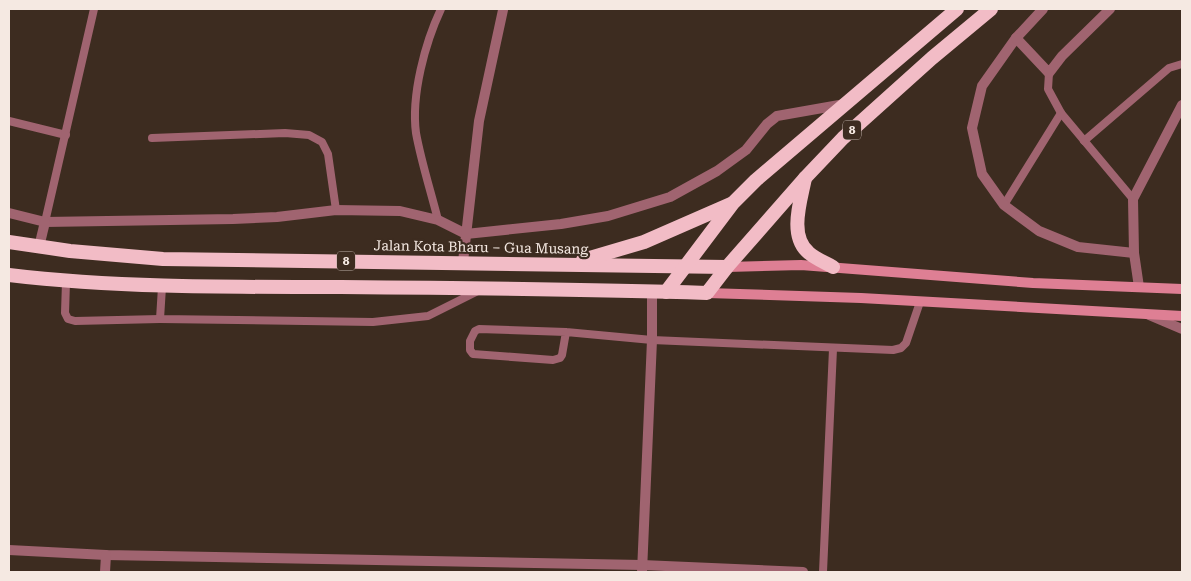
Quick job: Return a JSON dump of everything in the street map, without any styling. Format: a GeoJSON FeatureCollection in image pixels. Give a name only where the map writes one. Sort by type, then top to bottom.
{"type":"FeatureCollection","features":[{"type":"Feature","properties":{"kind":"highway","name":"8"},"geometry":{"type":"LineString","coordinates":[[659,292],[684,266],[733,204],[756,180],[956,9]]}},
{"type":"Feature","properties":{"kind":"highway","name":"8"},"geometry":{"type":"LineString","coordinates":[[9,275],[66,282],[162,287],[484,288],[707,293],[727,267],[805,178],[843,138],[932,58],[991,9]]}},
{"type":"Feature","properties":{"kind":"highway"},"geometry":{"type":"LineString","coordinates":[[805,178],[797,219],[799,240],[808,252],[833,267]]}},
{"type":"Feature","properties":{"kind":"highway"},"geometry":{"type":"LineString","coordinates":[[568,264],[644,242],[733,204]]}},
{"type":"Feature","properties":{"kind":"highway","name":"Jalan Kota Bharu – Gua Musang"},"geometry":{"type":"LineString","coordinates":[[9,242],[39,247],[163,259],[727,267]]}},
{"type":"Feature","properties":{"kind":"main road"},"geometry":{"type":"LineString","coordinates":[[727,267],[801,265],[1033,283],[1182,290]]}},
{"type":"Feature","properties":{"kind":"main road"},"geometry":{"type":"LineString","coordinates":[[707,293],[861,298],[1182,316]]}},
{"type":"Feature","properties":{"kind":"street"},"geometry":{"type":"LineString","coordinates":[[1043,9],[1016,38],[982,86],[972,128],[982,174],[1004,205],[1039,231],[1078,247],[1134,253]]}},
{"type":"Feature","properties":{"kind":"street"},"geometry":{"type":"LineString","coordinates":[[1016,38],[1049,73],[1062,56],[1110,9]]}},
{"type":"Feature","properties":{"kind":"street"},"geometry":{"type":"LineString","coordinates":[[463,262],[479,121],[503,10]]}},
{"type":"Feature","properties":{"kind":"street"},"geometry":{"type":"LineString","coordinates":[[9,213],[46,222],[242,219],[336,210],[400,211],[438,220],[466,234],[570,223],[608,216],[670,197],[717,171],[746,150],[766,124],[777,116],[846,104]]}},
{"type":"Feature","properties":{"kind":"street"},"geometry":{"type":"LineString","coordinates":[[1139,287],[1134,253],[1133,200],[1182,105]]}},
{"type":"Feature","properties":{"kind":"street"},"geometry":{"type":"LineString","coordinates":[[39,247],[46,222]]}},
{"type":"Feature","properties":{"kind":"street"},"geometry":{"type":"LineString","coordinates":[[642,569],[652,340],[659,292]]}},
{"type":"Feature","properties":{"kind":"street"},"geometry":{"type":"LineString","coordinates":[[1149,315],[1182,329]]}},
{"type":"Feature","properties":{"kind":"street"},"geometry":{"type":"LineString","coordinates":[[9,550],[106,555],[803,572]]}},
{"type":"Feature","properties":{"kind":"street"},"geometry":{"type":"LineString","coordinates":[[105,572],[106,555]]}},
{"type":"Feature","properties":{"kind":"lane"},"geometry":{"type":"LineString","coordinates":[[46,222],[94,9]]}},
{"type":"Feature","properties":{"kind":"lane"},"geometry":{"type":"LineString","coordinates":[[438,220],[416,133],[415,108],[421,70],[441,9]]}},
{"type":"Feature","properties":{"kind":"lane"},"geometry":{"type":"LineString","coordinates":[[1084,140],[1169,68],[1182,64]]}},
{"type":"Feature","properties":{"kind":"lane"},"geometry":{"type":"LineString","coordinates":[[1049,73],[1048,89],[1061,113],[1133,200]]}},
{"type":"Feature","properties":{"kind":"lane"},"geometry":{"type":"LineString","coordinates":[[1004,205],[1061,113]]}},
{"type":"Feature","properties":{"kind":"lane"},"geometry":{"type":"LineString","coordinates":[[9,121],[66,135]]}},
{"type":"Feature","properties":{"kind":"lane"},"geometry":{"type":"LineString","coordinates":[[152,138],[284,133],[309,135],[322,142],[328,154],[336,210]]}},
{"type":"Feature","properties":{"kind":"lane"},"geometry":{"type":"LineString","coordinates":[[66,282],[65,313],[68,319],[75,321],[160,319],[373,322],[428,316],[484,288]]}},
{"type":"Feature","properties":{"kind":"lane"},"geometry":{"type":"LineString","coordinates":[[160,319],[162,287]]}},
{"type":"Feature","properties":{"kind":"lane"},"geometry":{"type":"LineString","coordinates":[[566,332],[562,355],[560,358],[553,360],[488,356],[472,354],[470,350],[470,341],[475,331],[479,329],[566,332],[652,340],[893,350],[900,348],[906,343],[920,302]]}},
{"type":"Feature","properties":{"kind":"lane"},"geometry":{"type":"LineString","coordinates":[[823,572],[833,349]]}}]}
